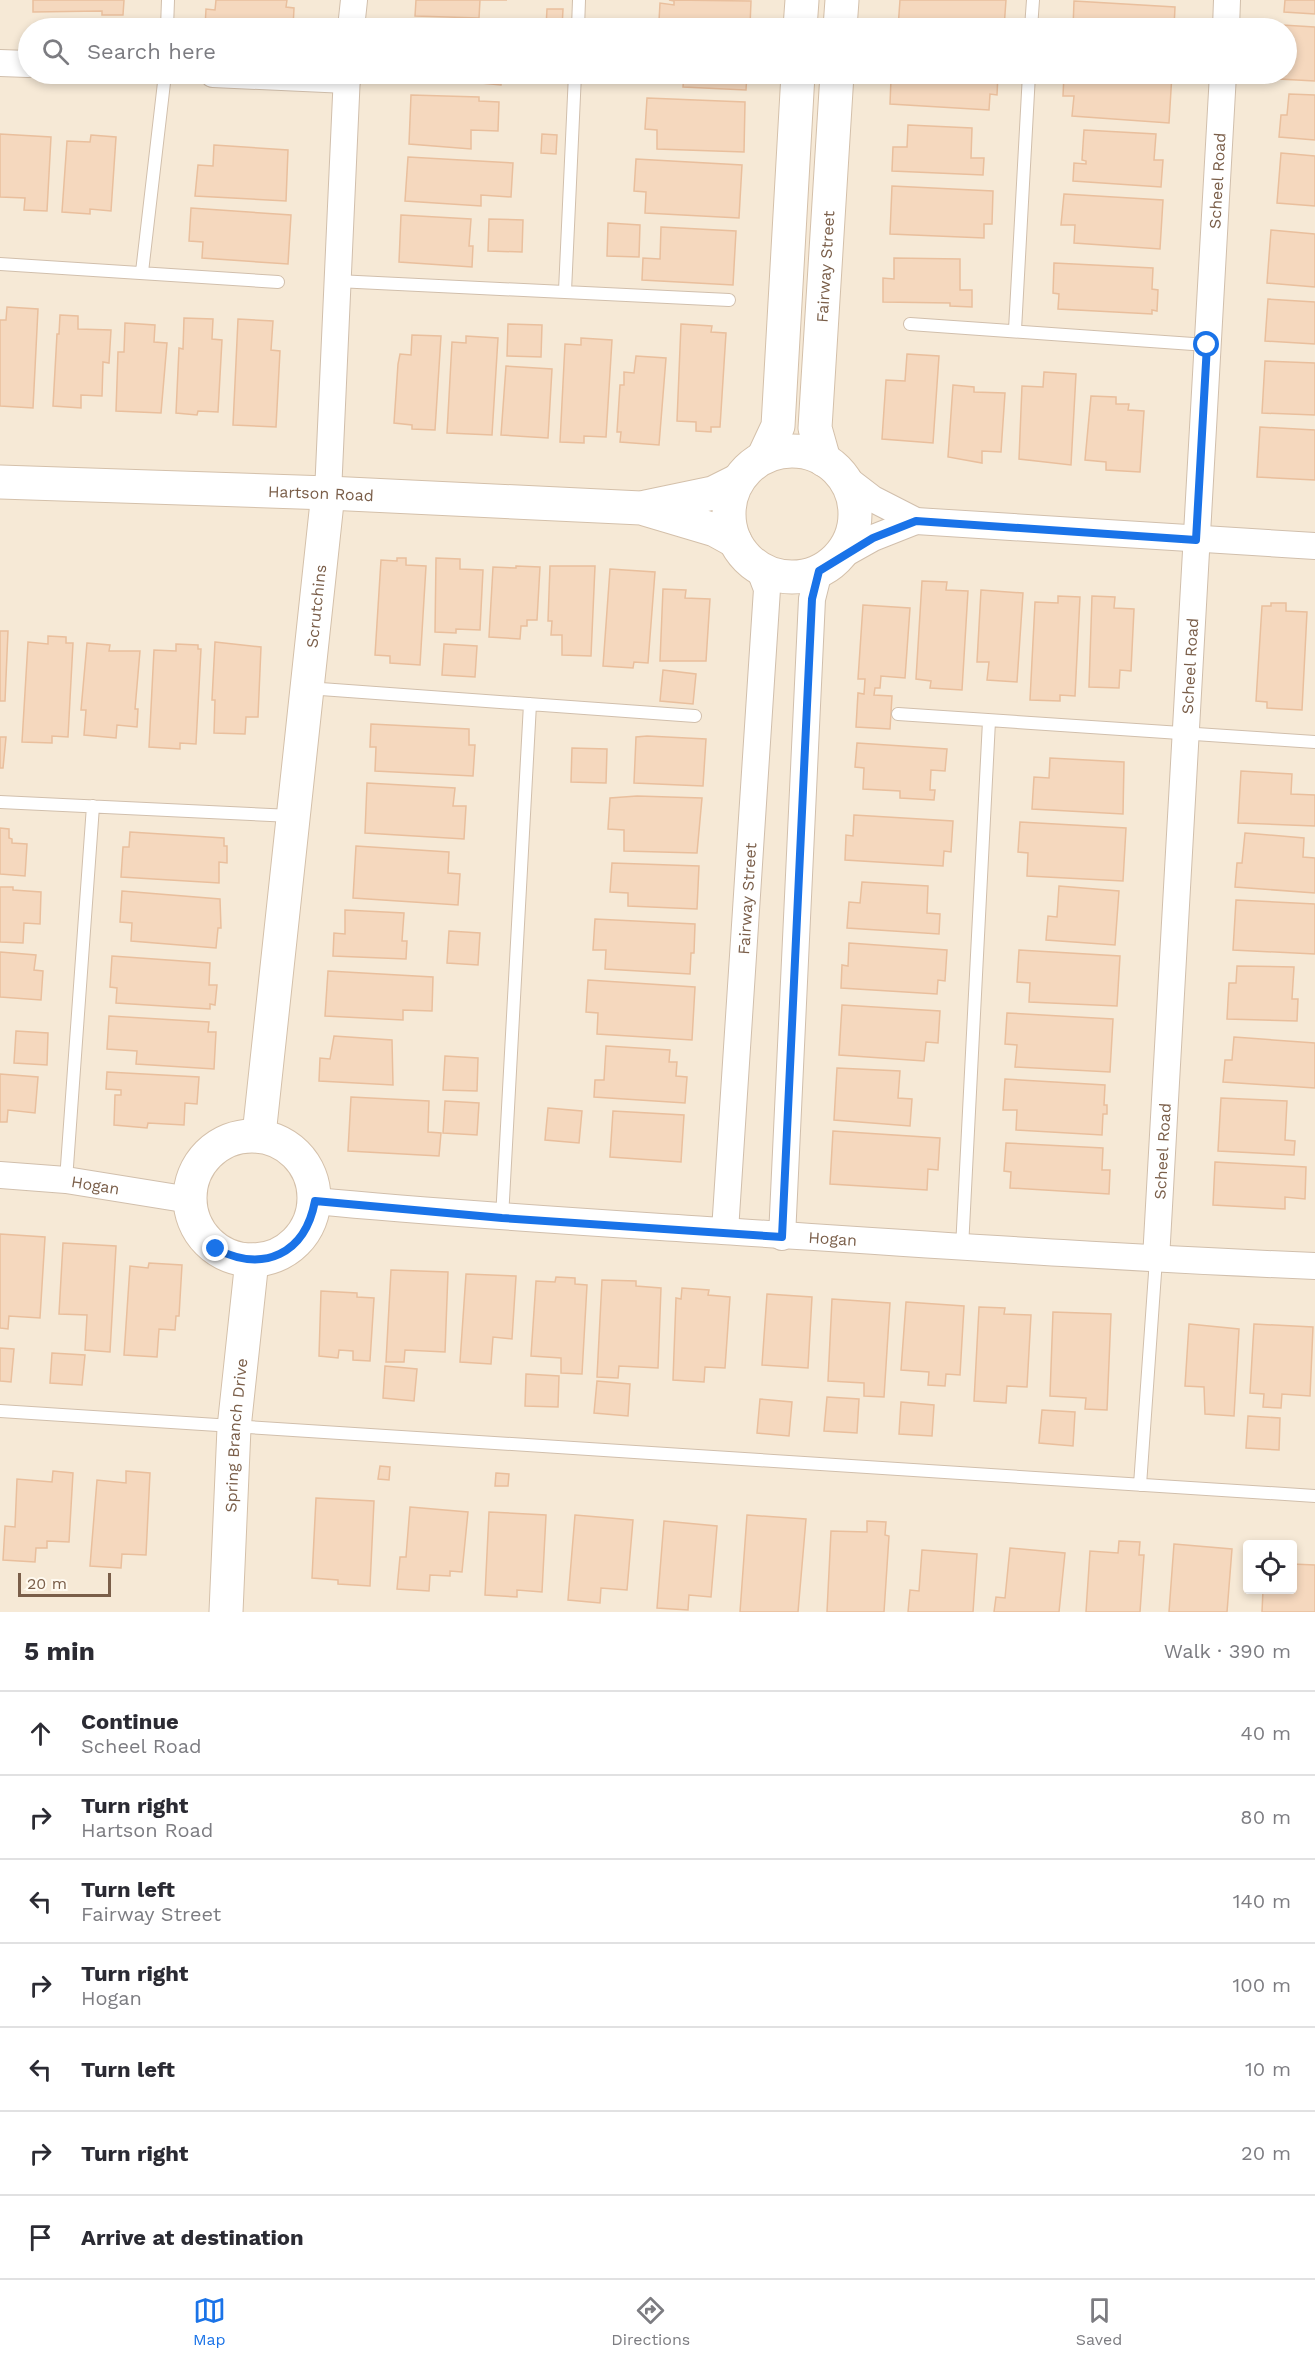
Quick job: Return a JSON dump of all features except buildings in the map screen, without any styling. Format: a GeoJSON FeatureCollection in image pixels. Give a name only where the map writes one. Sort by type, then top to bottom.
{"type":"FeatureCollection","features":[{"type":"Feature","properties":{"kind":"street"},"geometry":{"type":"LineString","coordinates":[[352,18],[354,0]]}},
{"type":"Feature","properties":{"kind":"street"},"geometry":{"type":"LineString","coordinates":[[801,18],[802,0]]}},
{"type":"Feature","properties":{"kind":"street"},"geometry":{"type":"LineString","coordinates":[[841,18],[842,0]]}},
{"type":"Feature","properties":{"kind":"street"},"geometry":{"type":"LineString","coordinates":[[1226,18],[1227,0]]}},
{"type":"Feature","properties":{"kind":"street"},"geometry":{"type":"LineString","coordinates":[[0,63],[18,64]]}},
{"type":"Feature","properties":{"kind":"street","name":"Scrutchins"},"geometry":{"type":"LineString","coordinates":[[259,1135],[328,493],[347,84]]}},
{"type":"Feature","properties":{"kind":"street"},"geometry":{"type":"LineString","coordinates":[[764,456],[778,426],[797,84]]}},
{"type":"Feature","properties":{"kind":"street","name":"Fairway Street"},"geometry":{"type":"LineString","coordinates":[[833,468],[815,428],[836,84]]}},
{"type":"Feature","properties":{"kind":"street","name":"Scheel Road"},"geometry":{"type":"LineString","coordinates":[[1156,1259],[1222,84]]}},
{"type":"Feature","properties":{"kind":"street"},"geometry":{"type":"LineString","coordinates":[[916,521],[873,538],[829,564],[796,578],[771,574],[759,568],[741,552],[735,541],[729,517],[732,492],[745,471],[764,456],[782,451],[801,451],[833,468],[873,499],[916,521],[1315,546]]}},
{"type":"Feature","properties":{"kind":"street"},"geometry":{"type":"LineString","coordinates":[[782,1237],[812,599],[829,564],[846,547],[855,524],[853,499],[833,468]]}},
{"type":"Feature","properties":{"kind":"street","name":"Hartson Road"},"geometry":{"type":"LineString","coordinates":[[641,508],[713,493],[737,481]]}},
{"type":"Feature","properties":{"kind":"street","name":"Hartson Road"},"geometry":{"type":"LineString","coordinates":[[0,482],[328,493],[641,508],[715,530],[735,541]]}},
{"type":"Feature","properties":{"kind":"street","name":"Fairway Street"},"geometry":{"type":"LineString","coordinates":[[725,1232],[768,589],[759,568]]}},
{"type":"Feature","properties":{"kind":"street"},"geometry":{"type":"LineString","coordinates":[[259,1135],[277,1140],[293,1150],[305,1165],[313,1182],[315,1201],[312,1220],[302,1236],[288,1250],[271,1258],[252,1260],[233,1257],[216,1249],[202,1235],[193,1219],[190,1200],[193,1179],[202,1160],[218,1145],[237,1137],[259,1135]]}},
{"type":"Feature","properties":{"kind":"street","name":"Hogan"},"geometry":{"type":"LineString","coordinates":[[0,1175],[66,1180],[190,1200]]}},
{"type":"Feature","properties":{"kind":"street","name":"Hogan"},"geometry":{"type":"LineString","coordinates":[[315,1201],[502,1218],[782,1237],[1315,1266]]}},
{"type":"Feature","properties":{"kind":"street","name":"Spring Branch Drive"},"geometry":{"type":"LineString","coordinates":[[226,1612],[234,1428],[252,1260]]}},
{"type":"Feature","properties":{"kind":"lane"},"geometry":{"type":"LineString","coordinates":[[167,18],[168,0]]}},
{"type":"Feature","properties":{"kind":"lane"},"geometry":{"type":"LineString","coordinates":[[578,18],[579,0]]}},
{"type":"Feature","properties":{"kind":"lane"},"geometry":{"type":"LineString","coordinates":[[1032,18],[1033,0]]}},
{"type":"Feature","properties":{"kind":"lane"},"geometry":{"type":"LineString","coordinates":[[142,272],[164,84]]}},
{"type":"Feature","properties":{"kind":"lane"},"geometry":{"type":"LineString","coordinates":[[565,291],[575,84]]}},
{"type":"Feature","properties":{"kind":"lane"},"geometry":{"type":"LineString","coordinates":[[1016,330],[1028,84]]}},
{"type":"Feature","properties":{"kind":"lane"},"geometry":{"type":"LineString","coordinates":[[0,264],[278,282]]}},
{"type":"Feature","properties":{"kind":"lane"},"geometry":{"type":"LineString","coordinates":[[337,280],[729,300]]}},
{"type":"Feature","properties":{"kind":"lane"},"geometry":{"type":"LineString","coordinates":[[910,324],[1207,345]]}},
{"type":"Feature","properties":{"kind":"lane"},"geometry":{"type":"LineString","coordinates":[[307,688],[695,716]]}},
{"type":"Feature","properties":{"kind":"lane"},"geometry":{"type":"LineString","coordinates":[[502,1218],[530,704]]}},
{"type":"Feature","properties":{"kind":"lane"},"geometry":{"type":"LineString","coordinates":[[898,714],[1315,742]]}},
{"type":"Feature","properties":{"kind":"lane"},"geometry":{"type":"LineString","coordinates":[[962,1248],[989,721]]}},
{"type":"Feature","properties":{"kind":"lane"},"geometry":{"type":"LineString","coordinates":[[0,802],[294,816]]}},
{"type":"Feature","properties":{"kind":"lane"},"geometry":{"type":"LineString","coordinates":[[66,1180],[93,806]]}},
{"type":"Feature","properties":{"kind":"lane"},"geometry":{"type":"LineString","coordinates":[[1140,1485],[1156,1259]]}},
{"type":"Feature","properties":{"kind":"lane"},"geometry":{"type":"LineString","coordinates":[[0,1412],[1315,1496]]}},
{"type":"Feature","properties":{"kind":"shaded area"},"geometry":{"type":"Polygon","coordinates":[[[0,0],[1315,0],[1315,1612],[0,1612],[0,0]]]}},
{"type":"Feature","properties":{"kind":"route"},"geometry":{"type":"LineString","coordinates":[[216,1249],[233,1257],[252,1260],[271,1258],[288,1250],[302,1236],[312,1220],[315,1201],[502,1218],[782,1237],[812,599],[819,571],[873,538],[916,521],[1196,540],[1207,345]]}}]}
